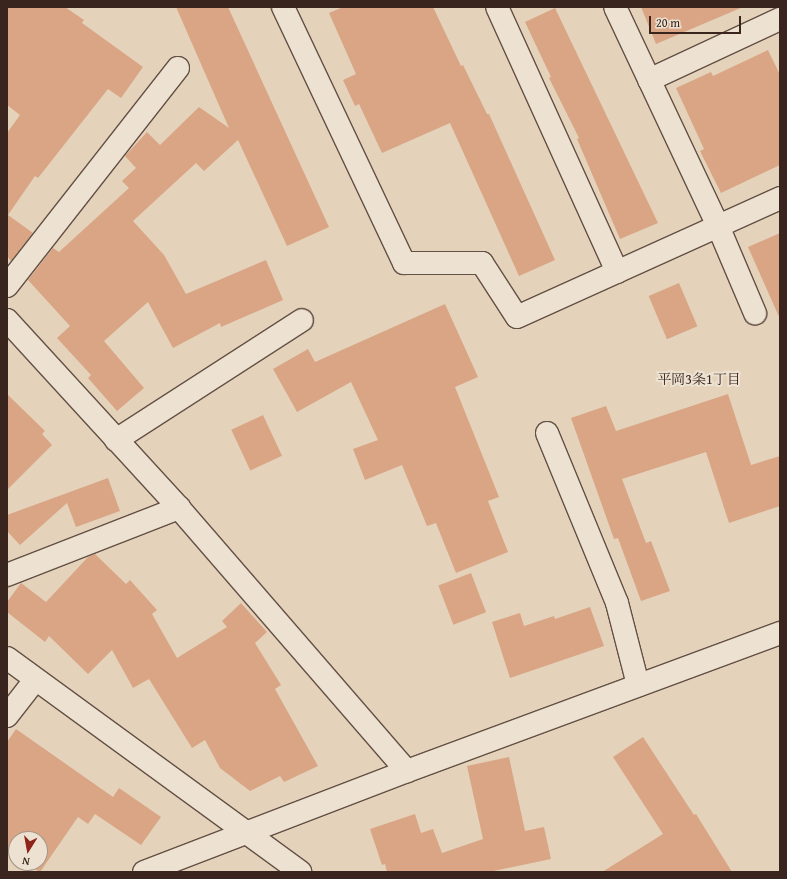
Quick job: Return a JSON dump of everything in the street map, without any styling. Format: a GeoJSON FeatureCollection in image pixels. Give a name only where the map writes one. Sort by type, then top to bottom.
{"type":"FeatureCollection","features":[{"type":"Feature","properties":{"kind":"street"},"geometry":{"type":"LineString","coordinates":[[283,7],[404,263],[482,263],[517,317],[780,198]]}},
{"type":"Feature","properties":{"kind":"street"},"geometry":{"type":"LineString","coordinates":[[497,7],[617,272]]}},
{"type":"Feature","properties":{"kind":"street"},"geometry":{"type":"LineString","coordinates":[[615,7],[718,226],[755,313]]}},
{"type":"Feature","properties":{"kind":"street"},"geometry":{"type":"LineString","coordinates":[[649,80],[780,19]]}},
{"type":"Feature","properties":{"kind":"street"},"geometry":{"type":"LineString","coordinates":[[7,286],[178,68]]}},
{"type":"Feature","properties":{"kind":"street"},"geometry":{"type":"LineString","coordinates":[[7,320],[178,508],[407,770]]}},
{"type":"Feature","properties":{"kind":"street"},"geometry":{"type":"LineString","coordinates":[[116,440],[302,320]]}},
{"type":"Feature","properties":{"kind":"street"},"geometry":{"type":"LineString","coordinates":[[546,433],[617,603],[638,685]]}},
{"type":"Feature","properties":{"kind":"street"},"geometry":{"type":"LineString","coordinates":[[7,575],[178,508]]}},
{"type":"Feature","properties":{"kind":"street"},"geometry":{"type":"LineString","coordinates":[[144,872],[248,834],[407,770],[780,633]]}},
{"type":"Feature","properties":{"kind":"street"},"geometry":{"type":"LineString","coordinates":[[7,658],[35,680],[300,872]]}},
{"type":"Feature","properties":{"kind":"street"},"geometry":{"type":"LineString","coordinates":[[7,716],[35,680]]}},
{"type":"Feature","properties":{"kind":"building"},"geometry":{"type":"Polygon","coordinates":[[[7,7],[65,7],[84,20],[82,23],[143,67],[121,98],[108,89],[38,178],[35,176],[8,215],[33,233],[11,261],[7,256],[7,133],[20,115],[7,105],[7,7]]]}},
{"type":"Feature","properties":{"kind":"building"},"geometry":{"type":"Polygon","coordinates":[[[176,7],[228,7],[329,227],[287,246],[238,140],[204,171],[196,163],[133,221],[164,255],[186,294],[266,260],[283,300],[221,327],[220,323],[173,348],[148,302],[104,341],[144,388],[117,411],[88,378],[91,375],[57,338],[70,326],[28,280],[53,248],[59,252],[129,188],[122,181],[136,168],[125,156],[147,132],[160,145],[199,107],[229,128],[176,7]]]}},
{"type":"Feature","properties":{"kind":"building"},"geometry":{"type":"Polygon","coordinates":[[[343,7],[433,7],[461,66],[463,65],[487,114],[489,114],[555,260],[519,276],[450,123],[382,153],[359,104],[355,106],[343,80],[356,74],[329,13],[343,7]]]}},
{"type":"Feature","properties":{"kind":"building"},"geometry":{"type":"Polygon","coordinates":[[[641,7],[743,7],[656,44],[641,7]]]}},
{"type":"Feature","properties":{"kind":"building"},"geometry":{"type":"Polygon","coordinates":[[[555,8],[658,223],[620,239],[577,139],[579,138],[549,78],[551,77],[525,22],[555,8]]]}},
{"type":"Feature","properties":{"kind":"building"},"geometry":{"type":"Polygon","coordinates":[[[768,50],[780,75],[780,165],[721,193],[700,151],[704,149],[676,88],[711,72],[713,76],[768,50]]]}},
{"type":"Feature","properties":{"kind":"building"},"geometry":{"type":"Polygon","coordinates":[[[780,233],[780,319],[748,247],[780,233]]]}},
{"type":"Feature","properties":{"kind":"building"},"geometry":{"type":"Polygon","coordinates":[[[679,283],[697,326],[667,339],[649,296],[679,283]]]}},
{"type":"Feature","properties":{"kind":"building"},"geometry":{"type":"Polygon","coordinates":[[[445,304],[478,377],[455,387],[499,497],[488,501],[508,552],[456,573],[436,523],[427,526],[402,465],[365,480],[353,449],[378,440],[351,382],[297,412],[273,369],[308,349],[315,362],[445,304]]]}},
{"type":"Feature","properties":{"kind":"building"},"geometry":{"type":"Polygon","coordinates":[[[7,394],[45,431],[42,434],[52,445],[7,490],[7,394]]]}},
{"type":"Feature","properties":{"kind":"building"},"geometry":{"type":"Polygon","coordinates":[[[728,394],[751,465],[780,456],[780,506],[729,523],[706,452],[622,479],[646,543],[651,541],[670,591],[641,601],[618,538],[614,539],[571,418],[606,406],[616,431],[728,394]]]}},
{"type":"Feature","properties":{"kind":"building"},"geometry":{"type":"Polygon","coordinates":[[[263,415],[282,456],[250,471],[231,430],[263,415]]]}},
{"type":"Feature","properties":{"kind":"building"},"geometry":{"type":"Polygon","coordinates":[[[108,478],[120,511],[76,527],[67,503],[20,545],[7,531],[7,515],[108,478]]]}},
{"type":"Feature","properties":{"kind":"building"},"geometry":{"type":"Polygon","coordinates":[[[95,554],[126,584],[130,580],[157,610],[152,614],[177,658],[227,627],[222,621],[241,603],[267,632],[255,643],[281,685],[275,689],[318,766],[284,782],[280,776],[250,791],[220,768],[205,740],[192,748],[149,679],[133,688],[112,650],[88,674],[49,636],[45,642],[7,612],[7,602],[21,583],[46,602],[88,557],[95,554]]]}},
{"type":"Feature","properties":{"kind":"building"},"geometry":{"type":"Polygon","coordinates":[[[471,573],[486,612],[453,625],[438,586],[471,573]]]}},
{"type":"Feature","properties":{"kind":"building"},"geometry":{"type":"Polygon","coordinates":[[[590,607],[604,646],[510,678],[492,622],[520,613],[524,626],[554,616],[555,619],[590,607]]]}},
{"type":"Feature","properties":{"kind":"building"},"geometry":{"type":"Polygon","coordinates":[[[16,729],[113,797],[119,788],[161,817],[141,845],[95,814],[88,824],[78,817],[48,860],[48,831],[8,831],[8,852],[7,742],[16,729]]]}},
{"type":"Feature","properties":{"kind":"building"},"geometry":{"type":"Polygon","coordinates":[[[643,737],[694,815],[696,814],[732,872],[602,872],[663,834],[613,757],[643,737]]]}},
{"type":"Feature","properties":{"kind":"building"},"geometry":{"type":"Polygon","coordinates":[[[509,757],[525,831],[544,827],[551,859],[489,872],[387,872],[385,864],[382,865],[370,829],[415,814],[421,833],[433,829],[442,853],[483,839],[467,766],[509,757]]]}},
{"type":"Feature","properties":{"kind":"district","name":"平岡3条1丁目"},"geometry":{"type":"Point","coordinates":[699,379]}}]}
